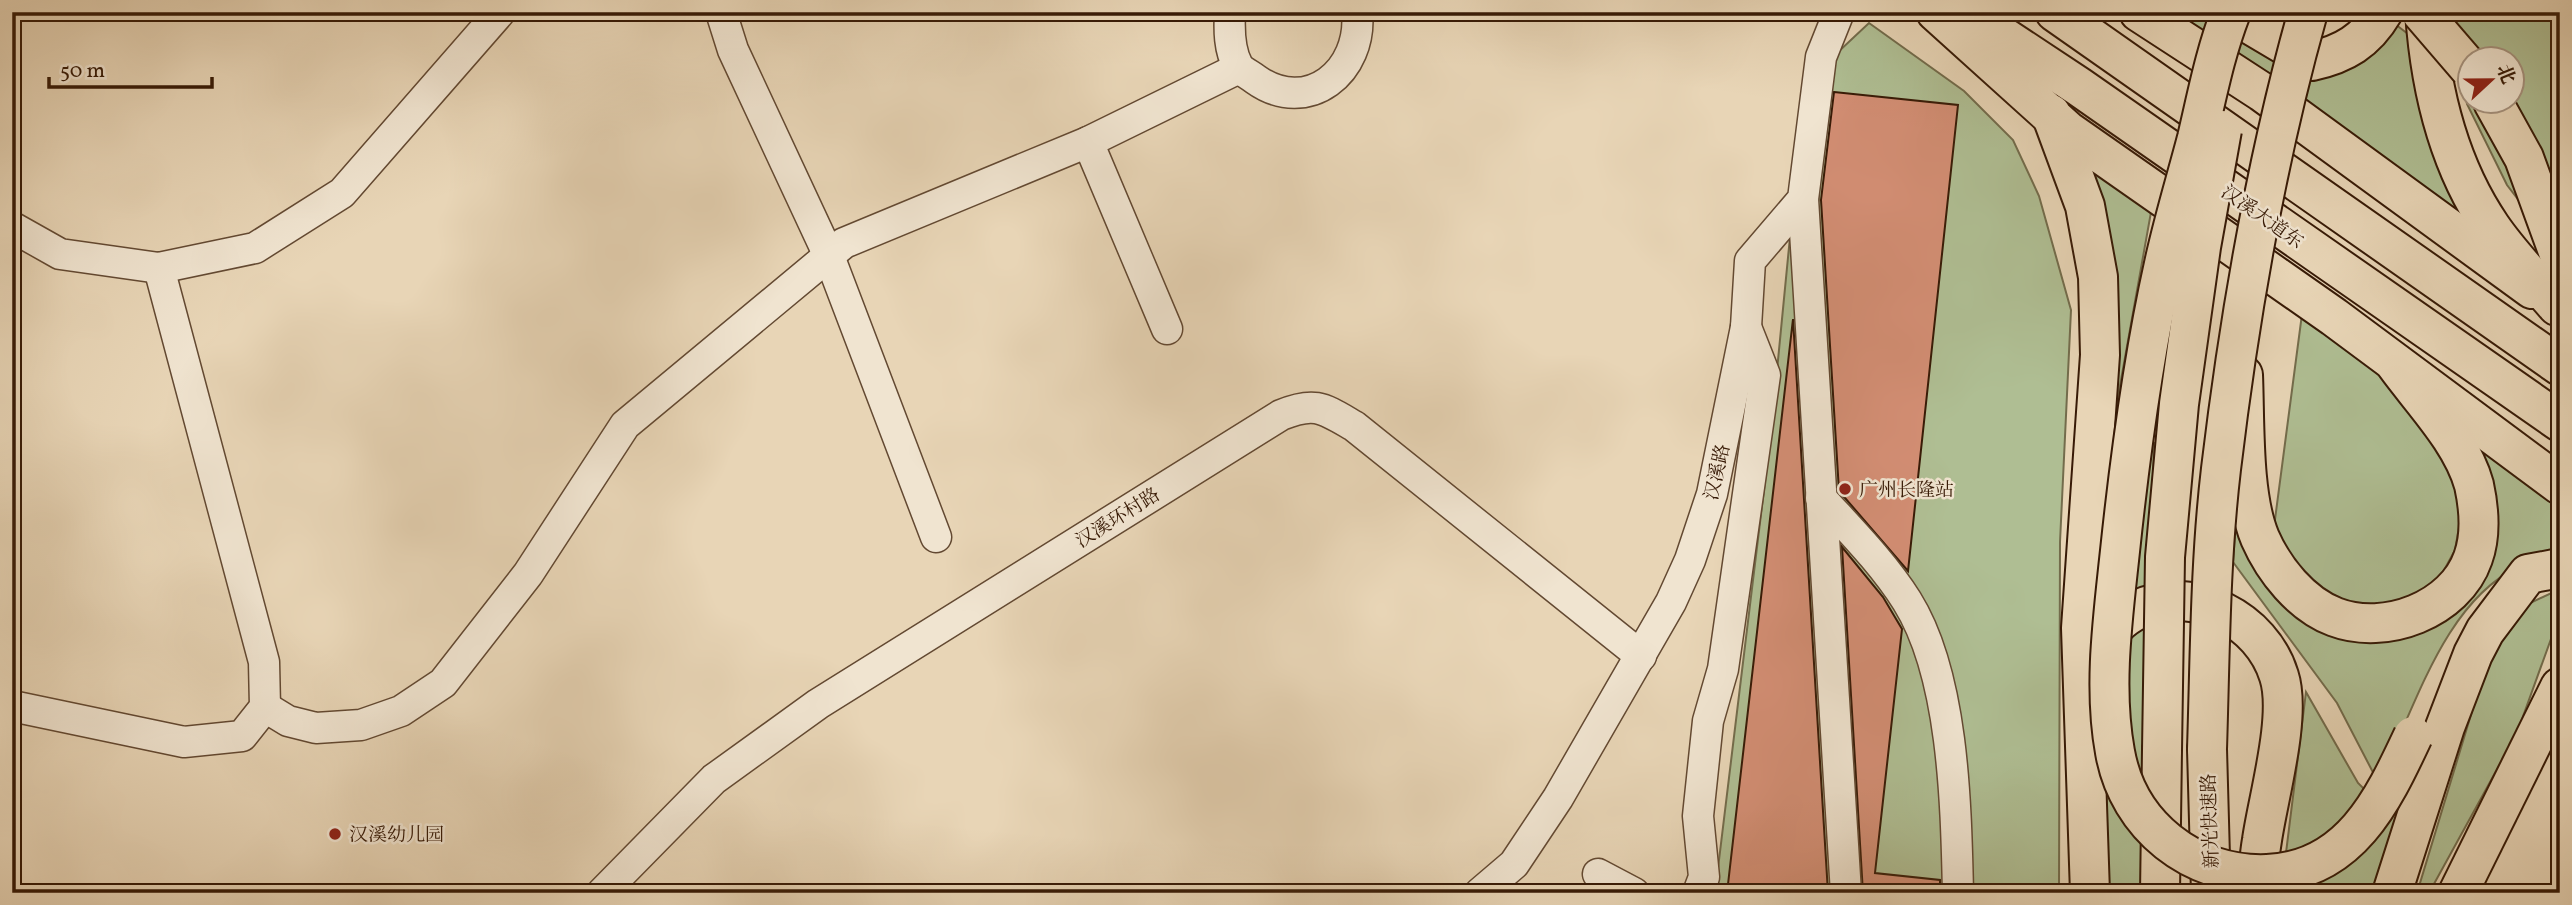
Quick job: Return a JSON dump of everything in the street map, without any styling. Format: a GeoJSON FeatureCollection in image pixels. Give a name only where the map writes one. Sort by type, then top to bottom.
{"type":"FeatureCollection","features":[{"type":"Feature","properties":{"kind":"main road"},"geometry":{"type":"LineString","coordinates":[[1936,12],[2068,131],[2334,317],[2560,485]]}},
{"type":"Feature","properties":{"kind":"main road","name":"汉溪大道东"},"geometry":{"type":"LineString","coordinates":[[1966,12],[2078,86],[2560,422]]}},
{"type":"Feature","properties":{"kind":"main road"},"geometry":{"type":"LineString","coordinates":[[2139,12],[2262,92],[2558,307]]}},
{"type":"Feature","properties":{"kind":"main road"},"geometry":{"type":"LineString","coordinates":[[2383,12],[2364,37],[2340,55],[2312,61],[2230,12],[2210,78],[2172,227],[2144,370],[2111,637],[2110,681],[2115,753],[2131,798],[2143,817],[2179,852],[2218,870],[2266,874],[2304,867],[2336,848],[2359,829],[2385,797],[2447,660],[2463,635],[2501,590],[2544,571]]}},
{"type":"Feature","properties":{"kind":"main road"},"geometry":{"type":"LineString","coordinates":[[2160,893],[2165,557],[2179,404],[2218,150],[2250,12]]}},
{"type":"Feature","properties":{"kind":"main road"},"geometry":{"type":"LineString","coordinates":[[2308,12],[2268,179],[2241,335],[2248,481],[2259,536],[2279,571],[2309,603],[2336,618],[2373,623],[2401,620],[2425,612],[2459,584],[2473,558],[2479,521],[2473,483],[2458,450],[2396,365]]}},
{"type":"Feature","properties":{"kind":"main road"},"geometry":{"type":"LineString","coordinates":[[2423,12],[2427,48],[2441,114],[2457,166],[2491,227],[2558,307]]}},
{"type":"Feature","properties":{"kind":"main road"},"geometry":{"type":"LineString","coordinates":[[2423,12],[2456,52]]}},
{"type":"Feature","properties":{"kind":"main road"},"geometry":{"type":"LineString","coordinates":[[2070,22],[2482,253]]}},
{"type":"Feature","properties":{"kind":"main road"},"geometry":{"type":"LineString","coordinates":[[2070,22],[2560,366]]}},
{"type":"Feature","properties":{"kind":"main road"},"geometry":{"type":"LineString","coordinates":[[2051,114],[2085,206],[2098,276],[2100,355],[2081,628],[2090,893]]}},
{"type":"Feature","properties":{"kind":"main road"},"geometry":{"type":"LineString","coordinates":[[2501,116],[2524,158],[2560,257]]}},
{"type":"Feature","properties":{"kind":"main road","name":"新光快速路"},"geometry":{"type":"LineString","coordinates":[[2211,893],[2207,749],[2213,568],[2220,482],[2241,335]]}},
{"type":"Feature","properties":{"kind":"main road"},"geometry":{"type":"LineString","coordinates":[[2392,893],[2445,727],[2473,654],[2485,631],[2544,571]]}},
{"type":"Feature","properties":{"kind":"main road"},"geometry":{"type":"LineString","coordinates":[[2086,760],[2107,637],[2115,625],[2147,606],[2171,600],[2203,604],[2242,622],[2274,662],[2280,679],[2282,701],[2256,893]]}},
{"type":"Feature","properties":{"kind":"main road"},"geometry":{"type":"LineString","coordinates":[[2458,893],[2559,689]]}},
{"type":"Feature","properties":{"kind":"street"},"geometry":{"type":"LineString","coordinates":[[12,226],[60,254],[159,268],[255,248],[342,193],[500,12]]}},
{"type":"Feature","properties":{"kind":"street"},"geometry":{"type":"LineString","coordinates":[[721,12],[733,50],[829,256],[936,537]]}},
{"type":"Feature","properties":{"kind":"street"},"geometry":{"type":"LineString","coordinates":[[1230,12],[1229,33],[1239,68],[1263,85],[1283,92],[1305,92],[1325,85],[1342,71],[1354,53],[1359,32],[1357,12]]}},
{"type":"Feature","properties":{"kind":"street"},"geometry":{"type":"LineString","coordinates":[[1839,12],[1821,57],[1802,199],[1846,893]]}},
{"type":"Feature","properties":{"kind":"street"},"geometry":{"type":"LineString","coordinates":[[265,707],[288,721],[316,728],[361,724],[401,711],[443,683],[528,575],[625,425],[844,243],[1088,142],[1239,68]]}},
{"type":"Feature","properties":{"kind":"street"},"geometry":{"type":"LineString","coordinates":[[1088,142],[1167,329]]}},
{"type":"Feature","properties":{"kind":"street","name":"汉溪路"},"geometry":{"type":"LineString","coordinates":[[1480,893],[1514,863],[1558,798],[1641,656],[1685,571],[1712,494],[1746,327],[1750,261],[1802,199]]}},
{"type":"Feature","properties":{"kind":"street"},"geometry":{"type":"LineString","coordinates":[[12,706],[184,742],[243,736],[265,707],[264,662],[159,268]]}},
{"type":"Feature","properties":{"kind":"street"},"geometry":{"type":"LineString","coordinates":[[1698,893],[1704,877],[1698,816],[1708,721],[1723,669],[1765,375],[1746,327]]}},
{"type":"Feature","properties":{"kind":"street","name":"汉溪环村路"},"geometry":{"type":"LineString","coordinates":[[602,893],[714,779],[818,705],[1281,415],[1304,405],[1324,408],[1354,426],[1641,656]]}},
{"type":"Feature","properties":{"kind":"street"},"geometry":{"type":"LineString","coordinates":[[1821,498],[1882,566],[1908,603],[1928,645],[1956,791],[1958,893]]}},
{"type":"Feature","properties":{"kind":"street"},"geometry":{"type":"LineString","coordinates":[[1598,874],[1634,893]]}},
{"type":"Feature","properties":{"kind":"green space"},"geometry":{"type":"Polygon","coordinates":[[[2158,12],[2203,12],[2309,75],[2391,21],[2412,37],[2461,198],[2449,213],[2158,12]]]}},
{"type":"Feature","properties":{"kind":"green space"},"geometry":{"type":"Polygon","coordinates":[[[2451,12],[2560,12],[2560,254],[2507,185],[2473,116],[2526,116],[2526,46],[2457,46],[2451,12]]]}},
{"type":"Feature","properties":{"kind":"green space"},"geometry":{"type":"Polygon","coordinates":[[[1869,23],[1964,91],[2013,140],[2039,196],[2071,310],[2060,542],[2059,893],[1715,893],[1771,432],[1805,83],[1869,23]]]}},
{"type":"Feature","properties":{"kind":"green space"},"geometry":{"type":"Polygon","coordinates":[[[2100,170],[2153,201],[2114,419],[2089,180],[2100,170]]]}},
{"type":"Feature","properties":{"kind":"green space"},"geometry":{"type":"Polygon","coordinates":[[[2302,314],[2378,368],[2433,432],[2465,493],[2455,550],[2437,583],[2404,602],[2364,609],[2327,592],[2294,565],[2274,527],[2302,314]]]}},
{"type":"Feature","properties":{"kind":"green space"},"geometry":{"type":"Polygon","coordinates":[[[2154,442],[2141,893],[2104,893],[2098,753],[2136,510],[2154,442]]]}},
{"type":"Feature","properties":{"kind":"green space"},"geometry":{"type":"Polygon","coordinates":[[[2480,449],[2560,504],[2560,556],[2518,567],[2492,584],[2469,606],[2433,662],[2378,782],[2337,703],[2233,562],[2237,509],[2318,628],[2481,580],[2496,543],[2497,506],[2480,449]]]}},
{"type":"Feature","properties":{"kind":"green space"},"geometry":{"type":"Polygon","coordinates":[[[2560,589],[2560,614],[2517,733],[2429,893],[2417,893],[2483,675],[2504,631],[2528,604],[2560,589]]]}},
{"type":"Feature","properties":{"kind":"green space"},"geometry":{"type":"Polygon","coordinates":[[[2306,692],[2358,783],[2390,815],[2419,745],[2383,893],[2281,893],[2306,692]]]}},
{"type":"Feature","properties":{"kind":"building"},"geometry":{"type":"Polygon","coordinates":[[[1834,92],[1958,105],[1908,571],[1839,491],[1821,200],[1834,92]]]}},
{"type":"Feature","properties":{"kind":"building"},"geometry":{"type":"Polygon","coordinates":[[[1793,319],[1828,893],[1727,893],[1793,319]]]}},
{"type":"Feature","properties":{"kind":"building"},"geometry":{"type":"Polygon","coordinates":[[[1842,547],[1883,597],[1902,629],[1875,873],[1940,880],[1940,893],[1863,893],[1842,547]]]}},
{"type":"Feature","properties":{"kind":"place","name":"广州长隆站"},"geometry":{"type":"Point","coordinates":[1845,489]}},
{"type":"Feature","properties":{"kind":"place","name":"汉溪幼儿园"},"geometry":{"type":"Point","coordinates":[335,834]}}]}
